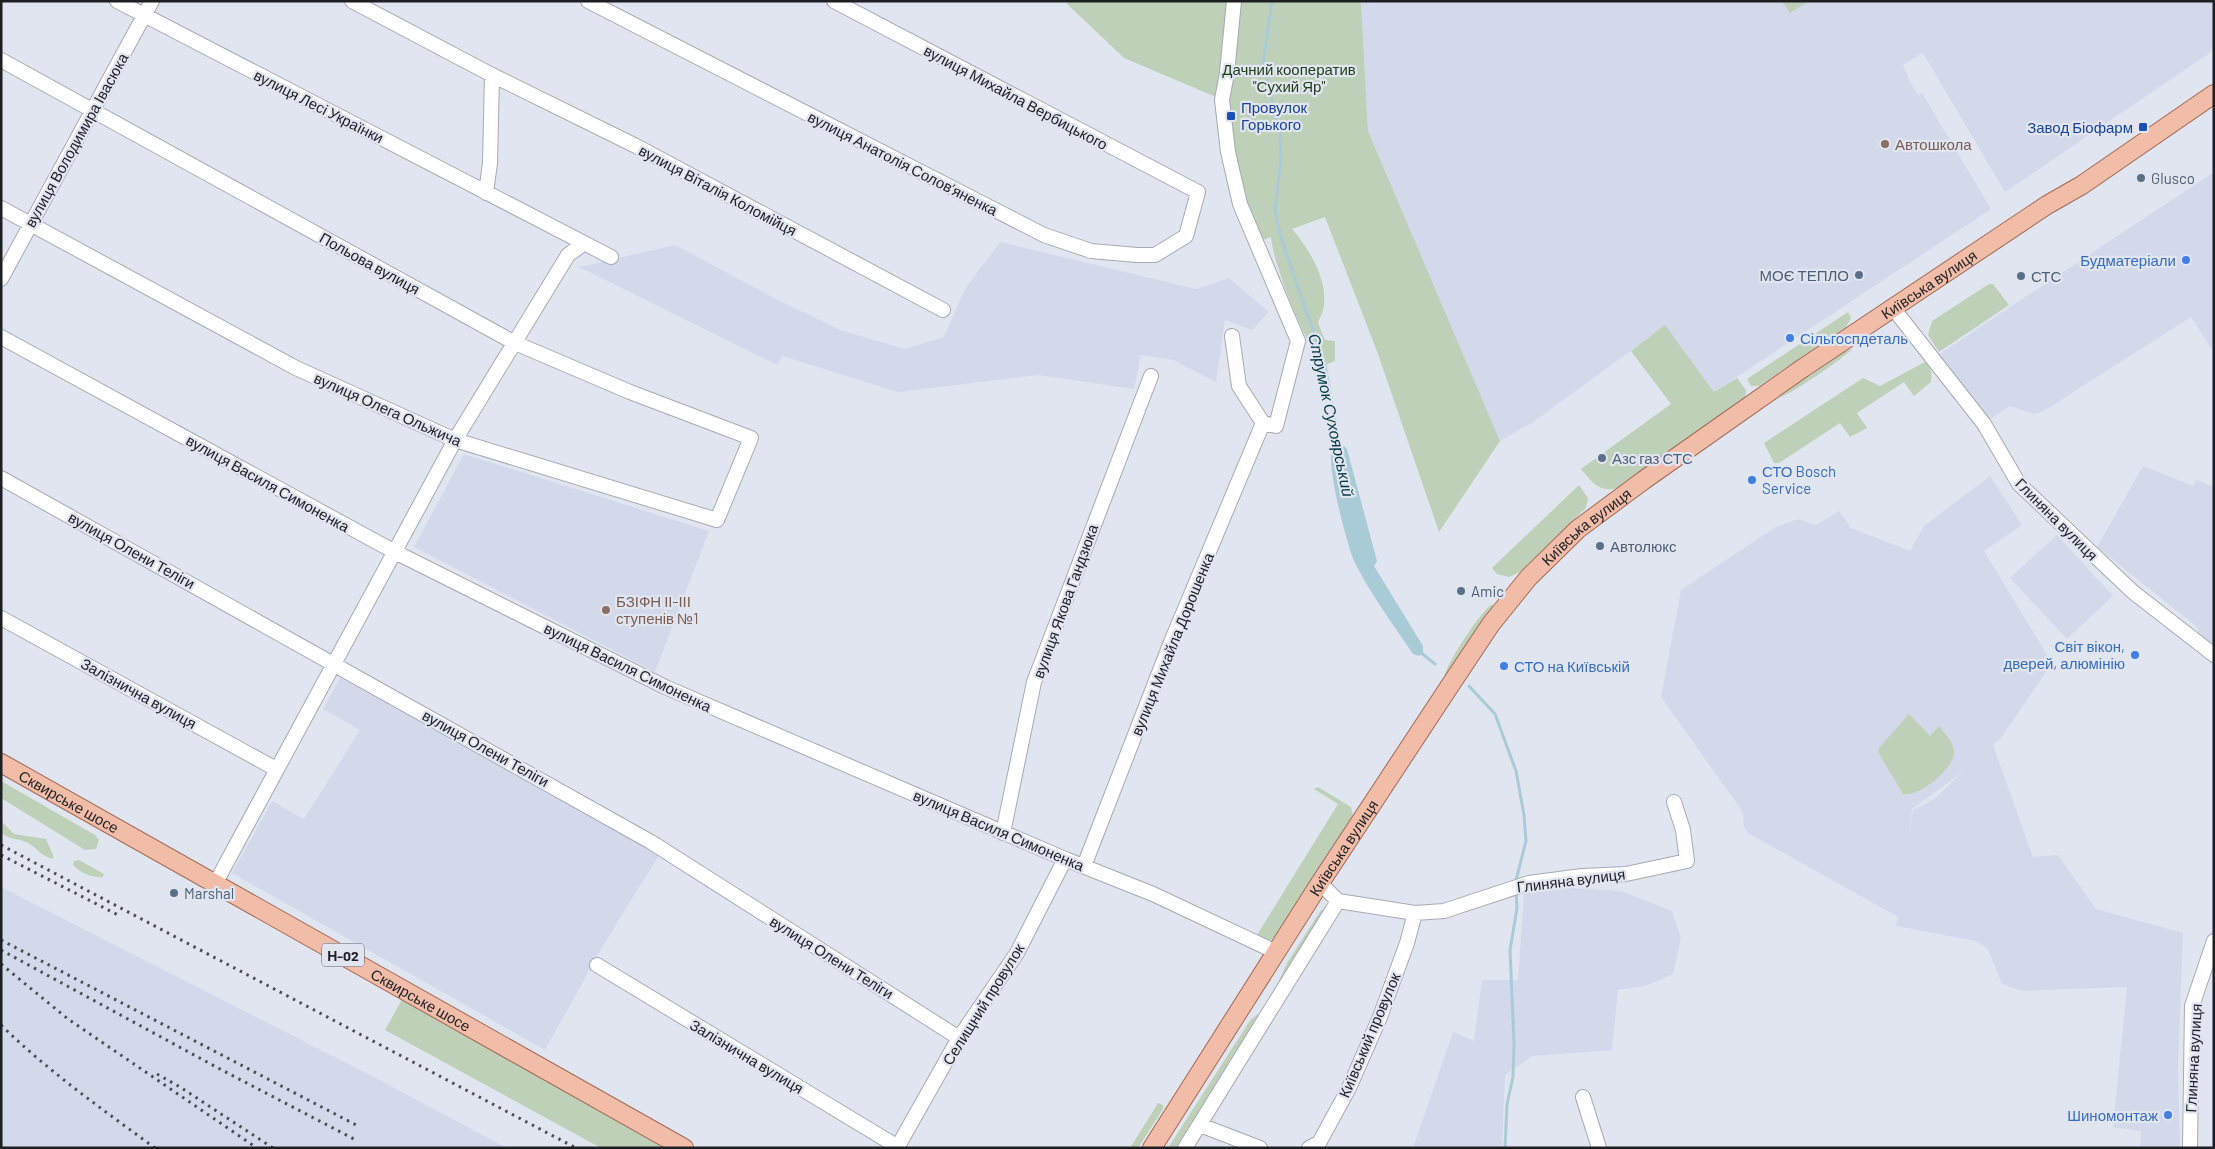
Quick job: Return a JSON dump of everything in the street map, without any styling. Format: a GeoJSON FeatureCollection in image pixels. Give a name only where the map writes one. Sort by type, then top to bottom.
{"type":"FeatureCollection","features":[{"type":"Feature","properties":{"kind":"main road","name":"Київська вулиця"},"geometry":{"type":"LineString","coordinates":[[1152,1148],[1320,883],[1491,624],[1529,577],[1552,553],[1578,529],[1644,480],[1803,368],[2047,205],[2082,185],[2214,94]]}},
{"type":"Feature","properties":{"kind":"main road","name":"Сквирське шосе"},"geometry":{"type":"LineString","coordinates":[[1,763],[684,1148]]}},
{"type":"Feature","properties":{"kind":"street","name":"вулиця Лесі Українки"},"geometry":{"type":"LineString","coordinates":[[117,1],[611,257]]}},
{"type":"Feature","properties":{"kind":"street","name":"вулиця Володимира Івасюка"},"geometry":{"type":"LineString","coordinates":[[1,280],[152,1]]}},
{"type":"Feature","properties":{"kind":"street","name":"вулиця Віталія Коломійця"},"geometry":{"type":"LineString","coordinates":[[352,1],[636,146],[943,310]]}},
{"type":"Feature","properties":{"kind":"street","name":"вулиця Анатолія Соловʼяненка"},"geometry":{"type":"LineString","coordinates":[[588,1],[1044,235],[1091,252],[1155,255],[1186,236],[1198,192]]}},
{"type":"Feature","properties":{"kind":"street","name":"вулиця Михайла Вербицького"},"geometry":{"type":"LineString","coordinates":[[834,1],[1198,192]]}},
{"type":"Feature","properties":{"kind":"street"},"geometry":{"type":"LineString","coordinates":[[1232,336],[1239,386],[1263,423],[1276,426],[1298,341],[1240,204],[1228,152],[1222,100],[1227,73],[1234,1]]}},
{"type":"Feature","properties":{"kind":"street","name":"Польова вулиця"},"geometry":{"type":"LineString","coordinates":[[1,60],[515,343],[630,392],[751,438]]}},
{"type":"Feature","properties":{"kind":"street"},"geometry":{"type":"LineString","coordinates":[[486,193],[490,163],[492,74]]}},
{"type":"Feature","properties":{"kind":"street","name":"вулиця Олега Ольжича"},"geometry":{"type":"LineString","coordinates":[[1,208],[296,368],[455,440],[717,520],[751,438]]}},
{"type":"Feature","properties":{"kind":"street"},"geometry":{"type":"LineString","coordinates":[[215,884],[276,769],[336,664],[455,440],[568,255],[583,244]]}},
{"type":"Feature","properties":{"kind":"street","name":"Глиняна вулиця"},"geometry":{"type":"LineString","coordinates":[[1893,308],[1984,424],[2019,484],[2133,592],[2214,655]]}},
{"type":"Feature","properties":{"kind":"street","name":"вулиця Василя Симоненка"},"geometry":{"type":"LineString","coordinates":[[1,337],[395,552],[665,688],[1003,833],[1153,894],[1276,952]]}},
{"type":"Feature","properties":{"kind":"street","name":"вулиця Якова Гандзюка"},"geometry":{"type":"LineString","coordinates":[[1003,833],[1034,682],[1151,376]]}},
{"type":"Feature","properties":{"kind":"street","name":"вулиця Михайла Дорошенка"},"geometry":{"type":"LineString","coordinates":[[1084,866],[1171,642],[1263,423]]}},
{"type":"Feature","properties":{"kind":"street","name":"вулиця Олени Теліги"},"geometry":{"type":"LineString","coordinates":[[1,478],[651,842],[959,1038]]}},
{"type":"Feature","properties":{"kind":"street","name":"Залізнична вулиця"},"geometry":{"type":"LineString","coordinates":[[1,618],[276,769]]}},
{"type":"Feature","properties":{"kind":"street","name":"Глиняна вулиця"},"geometry":{"type":"LineString","coordinates":[[1338,901],[1414,914],[1444,911],[1515,886],[1582,876],[1626,874],[1687,861],[1682,830],[1674,802]]}},
{"type":"Feature","properties":{"kind":"street","name":"Селищний провулок"},"geometry":{"type":"LineString","coordinates":[[898,1147],[959,1038],[1017,953],[1065,859]]}},
{"type":"Feature","properties":{"kind":"street"},"geometry":{"type":"LineString","coordinates":[[1320,883],[1338,901]]}},
{"type":"Feature","properties":{"kind":"street","name":"Київська вулиця"},"geometry":{"type":"LineString","coordinates":[[1185,1148],[1338,901]]}},
{"type":"Feature","properties":{"kind":"street","name":"Київський провулок"},"geometry":{"type":"LineString","coordinates":[[1308,1148],[1319,1143],[1349,1088],[1380,1017],[1407,943],[1414,914]]}},
{"type":"Feature","properties":{"kind":"street","name":"Глиняна вулиця"},"geometry":{"type":"LineString","coordinates":[[2190,1148],[2192,1006],[2214,941]]}},
{"type":"Feature","properties":{"kind":"street","name":"Залізнична вулиця"},"geometry":{"type":"LineString","coordinates":[[597,965],[898,1147]]}},
{"type":"Feature","properties":{"kind":"street"},"geometry":{"type":"LineString","coordinates":[[1583,1096],[1599,1148]]}},
{"type":"Feature","properties":{"kind":"street"},"geometry":{"type":"LineString","coordinates":[[1200,1125],[1260,1148]]}},
{"type":"Feature","properties":{"kind":"shaded area"},"geometry":{"type":"Polygon","coordinates":[[[1361,1],[1375,3],[1376,1],[2214,1],[2214,50],[2005,192],[1923,53],[1903,65],[1909,80],[1918,95],[1922,93],[1991,209],[1714,392],[1665,326],[1533,422],[1500,441],[1368,131],[1361,1]]]}},
{"type":"Feature","properties":{"kind":"shaded area"},"geometry":{"type":"Polygon","coordinates":[[[2214,172],[2214,353],[2191,317],[2045,410],[2035,414],[2010,406],[1987,421],[1938,355],[2214,172]]]}},
{"type":"Feature","properties":{"kind":"shaded area"},"geometry":{"type":"Polygon","coordinates":[[[1000,242],[1196,289],[1229,278],[1269,312],[1252,330],[1225,320],[1216,382],[1173,360],[1141,355],[1134,389],[1038,375],[898,392],[782,356],[777,365],[579,267],[675,245],[776,299],[840,330],[905,349],[944,337],[965,289],[1000,242]]]}},
{"type":"Feature","properties":{"kind":"shaded area"},"geometry":{"type":"Polygon","coordinates":[[[1344,446],[1347,449],[1377,561],[1374,566],[1423,646],[1423,653],[1419,656],[1413,654],[1382,609],[1355,563],[1338,504],[1332,469],[1331,456],[1333,449],[1344,446]]]}},
{"type":"Feature","properties":{"kind":"shaded area","name":"БЗІФН ІІ-ІІІ ступенів №1"},"geometry":{"type":"Polygon","coordinates":[[[464,454],[709,531],[655,672],[414,547],[464,454]]]}},
{"type":"Feature","properties":{"kind":"shaded area"},"geometry":{"type":"Polygon","coordinates":[[[2143,466],[2194,486],[2196,480],[2214,487],[2214,648],[2202,640],[2196,626],[2097,547],[2143,466]]]}},
{"type":"Feature","properties":{"kind":"shaded area"},"geometry":{"type":"Polygon","coordinates":[[[1990,476],[2022,525],[1984,551],[2052,663],[2001,738],[1993,745],[2033,857],[2058,855],[2096,909],[2183,933],[2178,1068],[2180,1148],[2140,1148],[2141,1131],[2113,1127],[2127,987],[2022,991],[2002,984],[1988,949],[1976,941],[1896,926],[1898,917],[1748,833],[1744,827],[1743,813],[1740,808],[1661,697],[1681,590],[1776,527],[1798,519],[1816,525],[1839,511],[1851,528],[1910,551],[1924,526],[1990,476]],[[1964,771],[1912,809],[1909,837],[1913,810],[1933,800],[1964,771]]]}},
{"type":"Feature","properties":{"kind":"shaded area"},"geometry":{"type":"Polygon","coordinates":[[[2057,535],[2113,596],[2067,639],[2010,578],[2057,535]]]}},
{"type":"Feature","properties":{"kind":"shaded area"},"geometry":{"type":"Polygon","coordinates":[[[343,673],[661,852],[604,944],[545,1050],[232,873],[272,801],[304,819],[360,730],[323,709],[343,673]]]}},
{"type":"Feature","properties":{"kind":"shaded area"},"geometry":{"type":"Polygon","coordinates":[[[1540,886],[1621,891],[1672,911],[1681,938],[1673,974],[1645,986],[1618,990],[1612,1050],[1532,1056],[1505,1075],[1502,1148],[1413,1148],[1453,1032],[1474,1041],[1482,980],[1518,980],[1524,894],[1540,886]]]}},
{"type":"Feature","properties":{"kind":"shaded area"},"geometry":{"type":"Polygon","coordinates":[[[1,887],[370,1075],[507,1148],[1,1148],[1,887]]]}},
{"type":"Feature","properties":{"kind":"green space","name":"Дачний кооператив \"Сухий Яр\""},"geometry":{"type":"Polygon","coordinates":[[[1068,1],[1361,1],[1368,131],[1500,441],[1439,532],[1378,354],[1325,217],[1292,229],[1310,254],[1323,284],[1324,306],[1318,323],[1325,340],[1335,341],[1335,361],[1325,365],[1300,325],[1277,265],[1271,237],[1249,245],[1235,205],[1216,97],[1124,58],[1067,4],[1068,1]]]}},
{"type":"Feature","properties":{"kind":"green space"},"geometry":{"type":"Polygon","coordinates":[[[1782,1],[1809,1],[1790,13],[1782,1]]]}},
{"type":"Feature","properties":{"kind":"green space"},"geometry":{"type":"Polygon","coordinates":[[[1989,284],[1993,284],[2009,305],[1939,352],[1928,335],[1932,321],[1989,284]]]}},
{"type":"Feature","properties":{"kind":"green space"},"geometry":{"type":"Polygon","coordinates":[[[1848,312],[1851,318],[1846,327],[1759,386],[1751,386],[1747,379],[1848,312]]]}},
{"type":"Feature","properties":{"kind":"green space"},"geometry":{"type":"Polygon","coordinates":[[[1665,325],[1714,392],[1737,378],[1746,390],[1745,398],[1617,488],[1601,488],[1592,482],[1581,469],[1671,404],[1631,351],[1665,325]]]}},
{"type":"Feature","properties":{"kind":"green space"},"geometry":{"type":"Polygon","coordinates":[[[1852,349],[1816,376],[1778,398],[1845,351],[1852,349]]]}},
{"type":"Feature","properties":{"kind":"green space"},"geometry":{"type":"Polygon","coordinates":[[[1925,362],[1931,371],[1931,382],[1914,396],[1904,382],[1857,413],[1867,428],[1850,437],[1840,423],[1779,463],[1774,463],[1764,443],[1863,378],[1880,386],[1925,362]]]}},
{"type":"Feature","properties":{"kind":"green space"},"geometry":{"type":"Polygon","coordinates":[[[1579,485],[1588,498],[1586,508],[1520,572],[1509,577],[1497,574],[1492,568],[1579,485]]]}},
{"type":"Feature","properties":{"kind":"green space"},"geometry":{"type":"Polygon","coordinates":[[[1492,604],[1494,607],[1444,680],[1450,664],[1464,640],[1492,604]]]}},
{"type":"Feature","properties":{"kind":"green space"},"geometry":{"type":"Polygon","coordinates":[[[1909,714],[1930,736],[1939,726],[1952,743],[1954,754],[1947,767],[1934,781],[1910,794],[1903,794],[1878,752],[1879,748],[1909,714]]]}},
{"type":"Feature","properties":{"kind":"green space"},"geometry":{"type":"Polygon","coordinates":[[[1,781],[95,835],[99,840],[96,849],[85,850],[1,798],[1,781]]]}},
{"type":"Feature","properties":{"kind":"green space"},"geometry":{"type":"Polygon","coordinates":[[[1318,787],[1351,807],[1353,816],[1278,936],[1266,942],[1257,935],[1338,804],[1314,789],[1318,787]]]}},
{"type":"Feature","properties":{"kind":"green space"},"geometry":{"type":"Polygon","coordinates":[[[1,821],[14,834],[46,839],[53,859],[28,843],[4,835],[1,832],[1,821]]]}},
{"type":"Feature","properties":{"kind":"green space"},"geometry":{"type":"Polygon","coordinates":[[[79,860],[104,874],[103,877],[83,873],[73,865],[74,861],[79,860]]]}},
{"type":"Feature","properties":{"kind":"green space"},"geometry":{"type":"Polygon","coordinates":[[[1321,910],[1325,910],[1326,914],[1278,989],[1277,985],[1287,963],[1321,910]]]}},
{"type":"Feature","properties":{"kind":"green space"},"geometry":{"type":"Polygon","coordinates":[[[402,999],[664,1148],[601,1148],[385,1030],[402,999]]]}},
{"type":"Feature","properties":{"kind":"green space"},"geometry":{"type":"Polygon","coordinates":[[[1258,1014],[1260,1018],[1178,1148],[1168,1148],[1251,1019],[1258,1014]]]}},
{"type":"Feature","properties":{"kind":"green space"},"geometry":{"type":"Polygon","coordinates":[[[1158,1103],[1163,1105],[1163,1109],[1138,1148],[1130,1148],[1158,1103]]]}},
{"type":"Feature","properties":{"kind":"waterway","name":"Струмок Сухоярський"},"geometry":{"type":"LineString","coordinates":[[1272,1],[1263,64],[1280,134],[1281,159],[1275,211],[1281,238],[1325,365],[1340,448]]}},
{"type":"Feature","properties":{"kind":"waterway","name":"Струмок Сухоярський"},"geometry":{"type":"LineString","coordinates":[[1420,652],[1435,664]]}},
{"type":"Feature","properties":{"kind":"waterway","name":"Струмок Сухоярський"},"geometry":{"type":"LineString","coordinates":[[1469,686],[1495,714],[1516,771],[1524,815],[1526,841],[1515,884]]}},
{"type":"Feature","properties":{"kind":"waterway","name":"Струмок Сухоярський"},"geometry":{"type":"LineString","coordinates":[[1505,1148],[1507,1104],[1513,1077],[1514,1043],[1510,950],[1517,908],[1516,890]]}},
{"type":"Feature","properties":{"kind":"railway"},"geometry":{"type":"LineString","coordinates":[[1,845],[576,1148]]}},
{"type":"Feature","properties":{"kind":"railway"},"geometry":{"type":"LineString","coordinates":[[1,855],[120,916]]}},
{"type":"Feature","properties":{"kind":"railway"},"geometry":{"type":"LineString","coordinates":[[1,940],[360,1127]]}},
{"type":"Feature","properties":{"kind":"railway"},"geometry":{"type":"LineString","coordinates":[[1,950],[218,1068],[354,1139]]}},
{"type":"Feature","properties":{"kind":"railway"},"geometry":{"type":"LineString","coordinates":[[1,964],[68,1019],[257,1148]]}},
{"type":"Feature","properties":{"kind":"railway"},"geometry":{"type":"LineString","coordinates":[[1,1025],[57,1074],[155,1148]]}},
{"type":"Feature","properties":{"kind":"railway"},"geometry":{"type":"LineString","coordinates":[[157,1074],[273,1148]]}},
{"type":"Feature","properties":{"kind":"place","name":"Провулок Горького"},"geometry":{"type":"Point","coordinates":[1231,116]}},
{"type":"Feature","properties":{"kind":"place","name":"Завод Біофарм"},"geometry":{"type":"Point","coordinates":[2143,127]}},
{"type":"Feature","properties":{"kind":"place","name":"Автошкола"},"geometry":{"type":"Point","coordinates":[1885,144]}},
{"type":"Feature","properties":{"kind":"place","name":"Glusco"},"geometry":{"type":"Point","coordinates":[2141,178]}},
{"type":"Feature","properties":{"kind":"place","name":"Будматеріали"},"geometry":{"type":"Point","coordinates":[2186,260]}},
{"type":"Feature","properties":{"kind":"place","name":"МОЄ ТЕПЛО"},"geometry":{"type":"Point","coordinates":[1859,275]}},
{"type":"Feature","properties":{"kind":"place","name":"СТС"},"geometry":{"type":"Point","coordinates":[2021,276]}},
{"type":"Feature","properties":{"kind":"place","name":"Сільгоспдеталь"},"geometry":{"type":"Point","coordinates":[1790,338]}},
{"type":"Feature","properties":{"kind":"place","name":"Азс газ СТС"},"geometry":{"type":"Point","coordinates":[1602,458]}},
{"type":"Feature","properties":{"kind":"place","name":"СТО Bosch Service"},"geometry":{"type":"Point","coordinates":[1752,480]}},
{"type":"Feature","properties":{"kind":"place","name":"Автолюкс"},"geometry":{"type":"Point","coordinates":[1600,546]}},
{"type":"Feature","properties":{"kind":"place","name":"Amic"},"geometry":{"type":"Point","coordinates":[1461,591]}},
{"type":"Feature","properties":{"kind":"place","name":"БЗІФН ІІ-ІІІ ступенів №1"},"geometry":{"type":"Point","coordinates":[606,610]}},
{"type":"Feature","properties":{"kind":"place","name":"Світ вікон, дверей, алюмінію"},"geometry":{"type":"Point","coordinates":[2135,655]}},
{"type":"Feature","properties":{"kind":"place","name":"СТО на Київській"},"geometry":{"type":"Point","coordinates":[1504,666]}},
{"type":"Feature","properties":{"kind":"place","name":"Marshal"},"geometry":{"type":"Point","coordinates":[174,893]}},
{"type":"Feature","properties":{"kind":"place","name":"Шиномонтаж"},"geometry":{"type":"Point","coordinates":[2168,1115]}}]}
